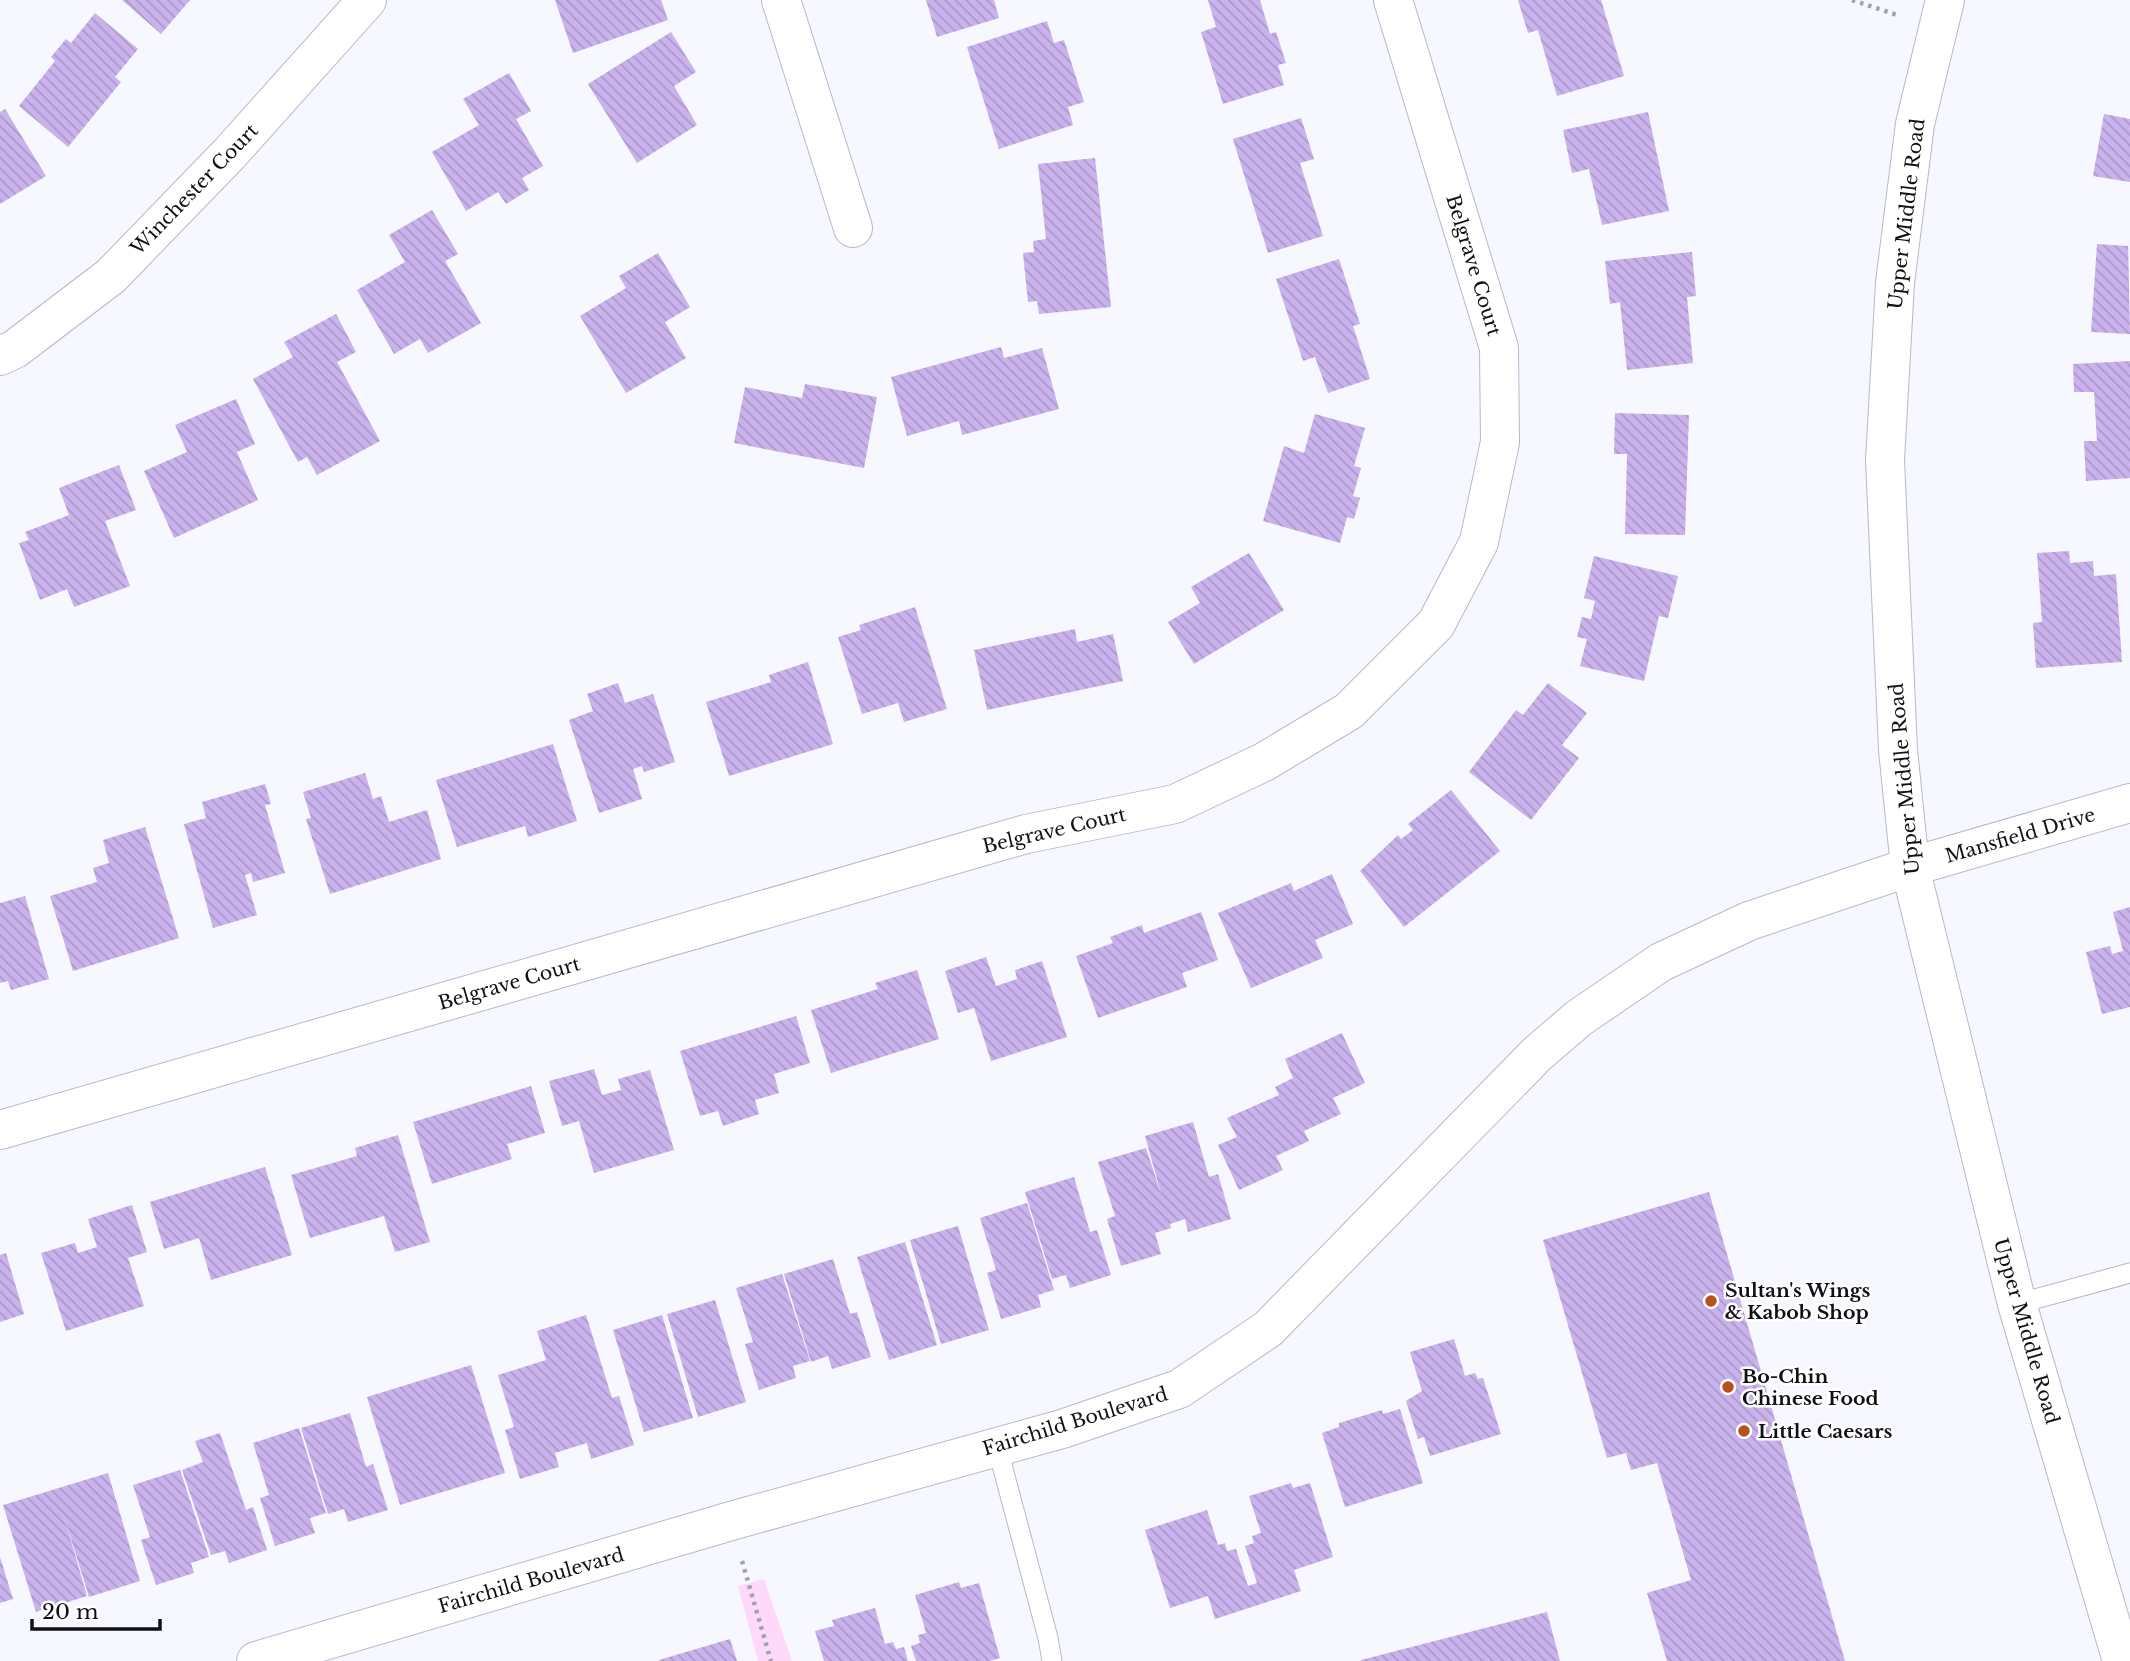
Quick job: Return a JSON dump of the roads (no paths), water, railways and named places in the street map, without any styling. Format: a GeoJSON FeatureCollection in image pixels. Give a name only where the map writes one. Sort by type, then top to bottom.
{"type":"FeatureCollection","features":[{"type":"Feature","properties":{"kind":"street","name":"Winchester Court"},"geometry":{"type":"LineString","coordinates":[[0,356],[15,349],[111,276],[230,153],[367,0]]}},
{"type":"Feature","properties":{"kind":"street"},"geometry":{"type":"LineString","coordinates":[[781,0],[853,228]]}},
{"type":"Feature","properties":{"kind":"street","name":"Belgrave Court"},"geometry":{"type":"LineString","coordinates":[[0,1130],[1026,834],[1175,804],[1264,762],[1349,711],[1436,624],[1479,542],[1500,442],[1499,348],[1393,0]]}},
{"type":"Feature","properties":{"kind":"street","name":"Upper Middle Road"},"geometry":{"type":"LineString","coordinates":[[1941,15],[1914,124],[1895,283],[1885,460],[1898,750],[1910,867],[2017,1304],[2122,1661]]}},
{"type":"Feature","properties":{"kind":"street","name":"Mansfield Drive"},"geometry":{"type":"LineString","coordinates":[[1910,867],[2130,803]]}},
{"type":"Feature","properties":{"kind":"street","name":"Fairchild Boulevard"},"geometry":{"type":"LineString","coordinates":[[256,1661],[731,1521],[1062,1429],[1178,1389],[1268,1329],[1537,1054],[1578,1018],[1661,961],[1749,921],[1910,867]]}},
{"type":"Feature","properties":{"kind":"lane"},"geometry":{"type":"LineString","coordinates":[[2017,1304],[2130,1273]]}},
{"type":"Feature","properties":{"kind":"lane"},"geometry":{"type":"LineString","coordinates":[[997,1446],[1052,1661]]}},
{"type":"Feature","properties":{"kind":"place","name":"Sultan's Wings & Kabob Shop"},"geometry":{"type":"Point","coordinates":[1711,1301]}},
{"type":"Feature","properties":{"kind":"place","name":"Bo-Chin Chinese Food"},"geometry":{"type":"Point","coordinates":[1728,1387]}},
{"type":"Feature","properties":{"kind":"place","name":"Little Caesars"},"geometry":{"type":"Point","coordinates":[1744,1431]}}]}
